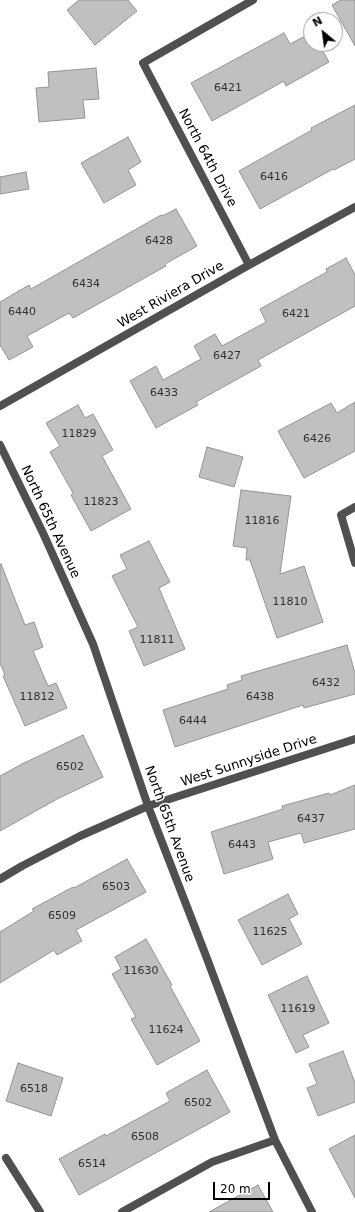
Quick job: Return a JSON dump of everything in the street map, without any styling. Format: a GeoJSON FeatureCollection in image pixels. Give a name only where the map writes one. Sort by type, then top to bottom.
{"type":"FeatureCollection","features":[{"type":"Feature","properties":{"kind":"street","name":"North 64th Drive"},"geometry":{"type":"LineString","coordinates":[[249,265],[143,63],[254,0]]}},
{"type":"Feature","properties":{"kind":"street","name":"West Riviera Drive"},"geometry":{"type":"LineString","coordinates":[[0,406],[249,265],[355,207]]}},
{"type":"Feature","properties":{"kind":"street","name":"North 65th Avenue"},"geometry":{"type":"LineString","coordinates":[[0,445],[44,533],[93,644],[148,806],[275,1140],[312,1212]]}},
{"type":"Feature","properties":{"kind":"street"},"geometry":{"type":"LineString","coordinates":[[355,507],[341,515],[355,563]]}},
{"type":"Feature","properties":{"kind":"street","name":"West Sunnyside Drive"},"geometry":{"type":"LineString","coordinates":[[0,879],[80,836],[148,806],[355,739]]}},
{"type":"Feature","properties":{"kind":"street"},"geometry":{"type":"LineString","coordinates":[[122,1212],[212,1162],[275,1140]]}},
{"type":"Feature","properties":{"kind":"street"},"geometry":{"type":"LineString","coordinates":[[6,1158],[40,1212]]}},
{"type":"Feature","properties":{"kind":"building"},"geometry":{"type":"Polygon","coordinates":[[[79,0],[128,0],[137,11],[95,45],[67,10],[79,0]]]}},
{"type":"Feature","properties":{"kind":"building"},"geometry":{"type":"Polygon","coordinates":[[[341,0],[355,0],[355,46],[343,25],[343,12],[336,12],[332,5],[341,0]]]}},
{"type":"Feature","properties":{"kind":"building"},"geometry":{"type":"Polygon","coordinates":[[[284,33],[290,44],[303,37],[303,52],[323,52],[329,62],[286,86],[284,81],[212,121],[191,83],[284,33]]]}},
{"type":"Feature","properties":{"kind":"building"},"geometry":{"type":"Polygon","coordinates":[[[96,68],[99,99],[83,100],[85,118],[39,122],[36,88],[49,87],[48,72],[96,68]]]}},
{"type":"Feature","properties":{"kind":"building"},"geometry":{"type":"Polygon","coordinates":[[[355,105],[355,159],[334,170],[333,169],[260,209],[239,171],[312,130],[311,128],[355,105]]]}},
{"type":"Feature","properties":{"kind":"building"},"geometry":{"type":"Polygon","coordinates":[[[128,137],[141,162],[128,170],[136,185],[104,203],[81,163],[128,137]]]}},
{"type":"Feature","properties":{"kind":"building"},"geometry":{"type":"Polygon","coordinates":[[[26,172],[29,189],[0,194],[0,177],[26,172]]]}},
{"type":"Feature","properties":{"kind":"building"},"geometry":{"type":"Polygon","coordinates":[[[176,209],[197,246],[165,264],[166,266],[73,318],[69,313],[27,336],[33,347],[9,360],[0,345],[0,302],[29,285],[31,289],[161,215],[162,216],[176,209]]]}},
{"type":"Feature","properties":{"kind":"building"},"geometry":{"type":"Polygon","coordinates":[[[346,258],[355,275],[355,306],[258,360],[261,366],[196,402],[198,405],[156,428],[130,381],[156,366],[163,380],[201,359],[194,346],[215,334],[222,346],[266,322],[260,309],[327,272],[326,269],[346,258]]]}},
{"type":"Feature","properties":{"kind":"building"},"geometry":{"type":"Polygon","coordinates":[[[355,402],[355,451],[304,478],[278,431],[331,403],[337,413],[355,402]]]}},
{"type":"Feature","properties":{"kind":"building"},"geometry":{"type":"Polygon","coordinates":[[[78,405],[85,418],[93,414],[113,450],[102,456],[131,509],[91,531],[71,495],[73,493],[50,452],[60,446],[46,423],[78,405]]]}},
{"type":"Feature","properties":{"kind":"building"},"geometry":{"type":"Polygon","coordinates":[[[207,447],[243,457],[234,487],[199,477],[207,447]]]}},
{"type":"Feature","properties":{"kind":"building"},"geometry":{"type":"Polygon","coordinates":[[[241,490],[291,496],[280,574],[304,566],[323,622],[277,638],[250,560],[246,560],[247,548],[233,546],[241,490]]]}},
{"type":"Feature","properties":{"kind":"building"},"geometry":{"type":"Polygon","coordinates":[[[149,541],[170,582],[159,588],[185,649],[144,666],[129,631],[138,627],[112,576],[127,569],[120,555],[149,541]]]}},
{"type":"Feature","properties":{"kind":"building"},"geometry":{"type":"Polygon","coordinates":[[[1,564],[25,625],[34,622],[43,647],[33,651],[48,686],[56,683],[67,708],[25,726],[3,676],[5,675],[0,663],[1,564]]]}},
{"type":"Feature","properties":{"kind":"building"},"geometry":{"type":"Polygon","coordinates":[[[347,645],[355,673],[355,694],[304,708],[303,705],[175,747],[163,710],[228,689],[227,685],[242,680],[241,676],[347,645]]]}},
{"type":"Feature","properties":{"kind":"building"},"geometry":{"type":"Polygon","coordinates":[[[83,735],[103,777],[57,799],[0,831],[0,776],[83,735]]]}},
{"type":"Feature","properties":{"kind":"building"},"geometry":{"type":"Polygon","coordinates":[[[355,785],[355,829],[304,843],[301,833],[268,842],[273,859],[224,874],[211,832],[283,809],[282,806],[329,793],[330,795],[355,785]]]}},
{"type":"Feature","properties":{"kind":"building"},"geometry":{"type":"Polygon","coordinates":[[[127,859],[146,892],[76,930],[82,941],[57,955],[54,950],[0,983],[0,932],[34,911],[32,909],[127,859]]]}},
{"type":"Feature","properties":{"kind":"building"},"geometry":{"type":"Polygon","coordinates":[[[288,894],[298,914],[289,919],[302,944],[262,965],[238,920],[288,894]]]}},
{"type":"Feature","properties":{"kind":"building"},"geometry":{"type":"Polygon","coordinates":[[[146,939],[172,985],[170,986],[200,1041],[157,1065],[131,1019],[136,1017],[112,974],[121,969],[115,957],[146,939]]]}},
{"type":"Feature","properties":{"kind":"building"},"geometry":{"type":"Polygon","coordinates":[[[307,976],[329,1023],[303,1035],[309,1047],[296,1053],[268,995],[307,976]]]}},
{"type":"Feature","properties":{"kind":"building"},"geometry":{"type":"Polygon","coordinates":[[[343,1051],[355,1083],[355,1102],[318,1116],[307,1088],[317,1084],[309,1064],[343,1051]]]}},
{"type":"Feature","properties":{"kind":"building"},"geometry":{"type":"Polygon","coordinates":[[[18,1063],[63,1078],[51,1116],[6,1101],[18,1063]]]}},
{"type":"Feature","properties":{"kind":"building"},"geometry":{"type":"Polygon","coordinates":[[[207,1070],[230,1112],[79,1195],[59,1159],[105,1134],[106,1136],[170,1101],[166,1093],[207,1070]]]}},
{"type":"Feature","properties":{"kind":"building"},"geometry":{"type":"Polygon","coordinates":[[[355,1135],[355,1198],[329,1149],[355,1135]]]}},
{"type":"Feature","properties":{"kind":"building"},"geometry":{"type":"Polygon","coordinates":[[[258,1185],[273,1212],[209,1212],[258,1185]]]}}]}
